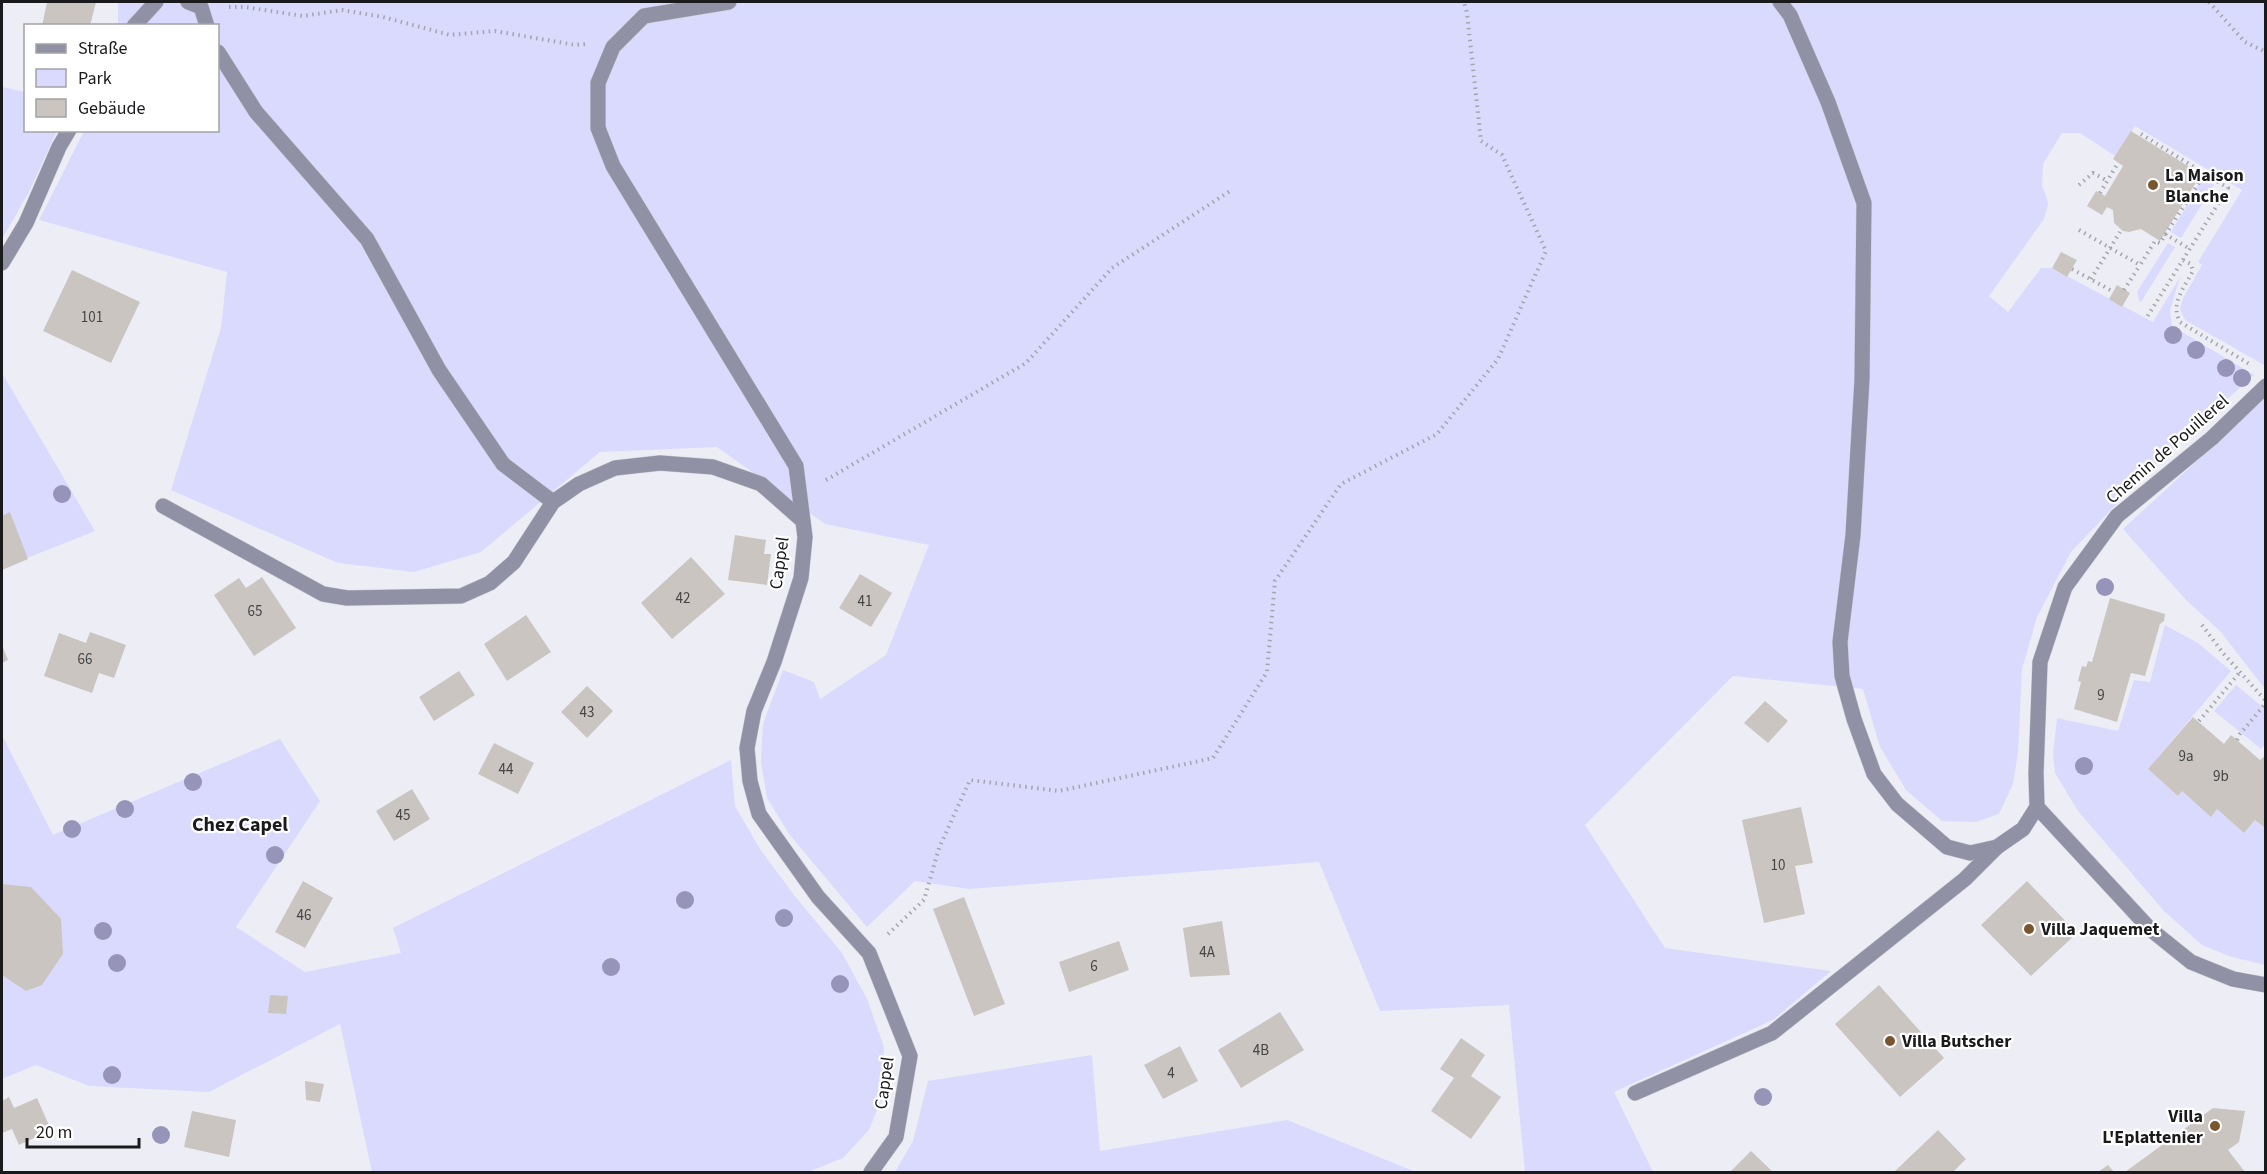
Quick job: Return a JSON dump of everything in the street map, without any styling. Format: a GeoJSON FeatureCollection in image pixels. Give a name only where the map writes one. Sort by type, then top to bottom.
{"type":"FeatureCollection","features":[{"type":"Feature","properties":{"kind":"street"},"geometry":{"type":"LineString","coordinates":[[136,24],[156,2]]}},
{"type":"Feature","properties":{"kind":"street","name":"Cappel"},"geometry":{"type":"LineString","coordinates":[[729,2],[644,16],[613,47],[598,83],[598,128],[613,166],[796,466],[805,537],[801,578],[774,662],[754,711],[747,748],[750,781],[759,814],[818,897],[868,953],[910,1056],[896,1137],[871,1173]]}},
{"type":"Feature","properties":{"kind":"street"},"geometry":{"type":"LineString","coordinates":[[1780,2],[1790,15],[1828,102],[1864,203],[1862,379],[1853,535],[1840,642],[1842,676],[1854,719],[1874,774],[1897,804],[1947,848],[1970,854],[1997,847]]}},
{"type":"Feature","properties":{"kind":"street"},"geometry":{"type":"LineString","coordinates":[[194,4],[206,24]]}},
{"type":"Feature","properties":{"kind":"street"},"geometry":{"type":"LineString","coordinates":[[219,54],[256,112],[367,239],[439,370],[503,464],[553,502]]}},
{"type":"Feature","properties":{"kind":"street"},"geometry":{"type":"LineString","coordinates":[[2,263],[26,223],[68,132]]}},
{"type":"Feature","properties":{"kind":"street","name":"Chemin de Pouillerel"},"geometry":{"type":"LineString","coordinates":[[2037,807],[2040,662],[2066,587],[2118,516],[2212,438],[2265,386]]}},
{"type":"Feature","properties":{"kind":"street"},"geometry":{"type":"LineString","coordinates":[[163,506],[324,594],[347,598],[461,596],[490,583],[514,562],[553,502],[579,483],[615,468],[660,463],[713,467],[761,484],[802,520]]}},
{"type":"Feature","properties":{"kind":"street"},"geometry":{"type":"LineString","coordinates":[[1635,1093],[1772,1034],[1965,879],[1997,847],[2023,829],[2037,807],[2150,928],[2191,962],[2233,979],[2265,985]]}},
{"type":"Feature","properties":{"kind":"path"},"geometry":{"type":"LineString","coordinates":[[868,953],[924,900],[939,849],[970,780],[1059,791],[1213,758],[1267,672],[1275,581],[1341,484],[1437,435],[1498,359],[1546,251],[1502,155],[1481,141],[1464,2]]}},
{"type":"Feature","properties":{"kind":"path"},"geometry":{"type":"LineString","coordinates":[[2209,2],[2245,42],[2265,52]]}},
{"type":"Feature","properties":{"kind":"path"},"geometry":{"type":"LineString","coordinates":[[194,4],[245,7],[303,16],[342,10],[383,17],[450,35],[495,31],[575,45],[618,42]]}},
{"type":"Feature","properties":{"kind":"path"},"geometry":{"type":"LineString","coordinates":[[2141,134],[2228,188],[2147,318]]}},
{"type":"Feature","properties":{"kind":"path"},"geometry":{"type":"LineString","coordinates":[[2100,194],[2118,163]]}},
{"type":"Feature","properties":{"kind":"path"},"geometry":{"type":"LineString","coordinates":[[2079,185],[2093,173],[2108,181]]}},
{"type":"Feature","properties":{"kind":"path"},"geometry":{"type":"LineString","coordinates":[[2124,290],[2155,241],[2160,243],[2202,178]]}},
{"type":"Feature","properties":{"kind":"path"},"geometry":{"type":"LineString","coordinates":[[799,496],[1026,363],[1112,268],[1230,191]]}},
{"type":"Feature","properties":{"kind":"path"},"geometry":{"type":"LineString","coordinates":[[2079,230],[2140,265]]}},
{"type":"Feature","properties":{"kind":"path"},"geometry":{"type":"LineString","coordinates":[[2091,279],[2120,232]]}},
{"type":"Feature","properties":{"kind":"path"},"geometry":{"type":"LineString","coordinates":[[2166,234],[2190,249]]}},
{"type":"Feature","properties":{"kind":"path"},"geometry":{"type":"LineString","coordinates":[[2183,260],[2191,264],[2193,271],[2177,299],[2176,314],[2180,322],[2246,362]]}},
{"type":"Feature","properties":{"kind":"path"},"geometry":{"type":"LineString","coordinates":[[2072,268],[2114,292]]}},
{"type":"Feature","properties":{"kind":"path"},"geometry":{"type":"LineString","coordinates":[[2202,625],[2265,702],[2237,740]]}},
{"type":"Feature","properties":{"kind":"path"},"geometry":{"type":"LineString","coordinates":[[2199,722],[2240,672]]}},
{"type":"Feature","properties":{"kind":"green space"},"geometry":{"type":"Polygon","coordinates":[[[118,2],[2265,2],[2266,363],[2264,365],[2185,320],[2180,309],[2183,298],[2202,265],[2198,262],[2242,190],[2135,126],[2115,156],[2080,133],[2062,133],[2043,164],[2042,186],[2048,204],[2044,219],[1989,296],[2008,312],[2041,268],[2052,268],[2153,322],[2180,277],[2170,311],[2172,326],[2254,375],[2148,471],[2071,552],[2037,617],[2022,669],[2018,753],[2013,784],[1999,814],[1976,822],[1942,821],[1906,790],[1880,747],[1863,689],[1733,676],[1585,825],[1665,948],[1831,971],[1773,1020],[1614,1092],[1653,1172],[1525,1172],[1509,1005],[1380,1011],[1319,862],[969,889],[915,881],[867,927],[789,834],[767,798],[761,762],[763,724],[783,670],[814,682],[820,699],[886,655],[929,545],[825,524],[717,447],[600,452],[481,552],[414,572],[338,563],[171,490],[221,328],[227,272],[39,220],[83,132],[219,132],[219,24],[118,24],[118,2]]]}},
{"type":"Feature","properties":{"kind":"green space"},"geometry":{"type":"Polygon","coordinates":[[[2,87],[24,92],[24,132],[57,132],[29,192],[2,239],[2,87]]]}},
{"type":"Feature","properties":{"kind":"green space"},"geometry":{"type":"Polygon","coordinates":[[[2203,178],[2214,185],[2181,238],[2171,232],[2203,178]]]}},
{"type":"Feature","properties":{"kind":"green space"},"geometry":{"type":"Polygon","coordinates":[[[2168,243],[2175,247],[2141,302],[2137,292],[2168,243]]]}},
{"type":"Feature","properties":{"kind":"green space"},"geometry":{"type":"Polygon","coordinates":[[[2,373],[95,531],[2,568],[2,373]]]}},
{"type":"Feature","properties":{"kind":"green space"},"geometry":{"type":"Polygon","coordinates":[[[2265,398],[2265,689],[2220,631],[2187,601],[2123,529],[2265,398]]]}},
{"type":"Feature","properties":{"kind":"green space"},"geometry":{"type":"Polygon","coordinates":[[[2165,625],[2198,643],[2231,671],[2148,769],[2178,796],[2182,791],[2212,816],[2217,809],[2244,833],[2255,820],[2265,829],[2265,965],[2229,956],[2202,945],[2164,911],[2078,811],[2055,773],[2053,754],[2057,718],[2118,731],[2134,680],[2150,682],[2165,625]]]}},
{"type":"Feature","properties":{"kind":"green space"},"geometry":{"type":"Polygon","coordinates":[[[2236,685],[2265,709],[2265,744],[2261,749],[2214,711],[2236,685]]]}},
{"type":"Feature","properties":{"kind":"green space"},"geometry":{"type":"Polygon","coordinates":[[[2,735],[53,835],[280,739],[320,801],[236,927],[305,972],[401,953],[393,928],[731,760],[735,806],[760,849],[842,953],[867,999],[884,1047],[882,1098],[869,1130],[843,1158],[808,1172],[372,1172],[340,1024],[209,1092],[89,1086],[36,1065],[2,1079],[2,735]]]}},
{"type":"Feature","properties":{"kind":"green space"},"geometry":{"type":"Polygon","coordinates":[[[1092,1055],[1100,1151],[1287,1120],[1416,1172],[895,1172],[913,1141],[928,1081],[1092,1055]]]}},
{"type":"Feature","properties":{"kind":"building"},"geometry":{"type":"Polygon","coordinates":[[[47,2],[96,2],[90,24],[42,24],[47,2]]]}},
{"type":"Feature","properties":{"kind":"building","name":"La Maison Blanche"},"geometry":{"type":"Polygon","coordinates":[[[2131,131],[2201,174],[2160,241],[2141,229],[2123,231],[2114,223],[2113,210],[2107,207],[2102,215],[2087,206],[2096,191],[2105,196],[2123,166],[2113,159],[2131,131]]]}},
{"type":"Feature","properties":{"kind":"building"},"geometry":{"type":"Polygon","coordinates":[[[2061,252],[2077,260],[2067,277],[2052,268],[2061,252]]]}},
{"type":"Feature","properties":{"kind":"building"},"geometry":{"type":"Polygon","coordinates":[[[72,270],[140,302],[111,363],[43,331],[72,270]]]}},
{"type":"Feature","properties":{"kind":"building"},"geometry":{"type":"Polygon","coordinates":[[[2117,285],[2130,293],[2122,307],[2109,299],[2117,285]]]}},
{"type":"Feature","properties":{"kind":"building"},"geometry":{"type":"Polygon","coordinates":[[[10,512],[28,559],[2,570],[2,516],[10,512]]]}},
{"type":"Feature","properties":{"kind":"building"},"geometry":{"type":"Polygon","coordinates":[[[735,535],[766,540],[764,554],[771,554],[767,585],[728,580],[735,535]]]}},
{"type":"Feature","properties":{"kind":"building"},"geometry":{"type":"Polygon","coordinates":[[[691,557],[725,594],[672,639],[641,603],[691,557]]]}},
{"type":"Feature","properties":{"kind":"building"},"geometry":{"type":"Polygon","coordinates":[[[860,574],[892,593],[871,627],[839,608],[860,574]]]}},
{"type":"Feature","properties":{"kind":"building"},"geometry":{"type":"Polygon","coordinates":[[[262,577],[296,628],[254,656],[214,595],[239,578],[246,588],[262,577]]]}},
{"type":"Feature","properties":{"kind":"building"},"geometry":{"type":"Polygon","coordinates":[[[2110,598],[2165,614],[2145,676],[2131,673],[2117,722],[2074,709],[2081,682],[2078,681],[2082,666],[2086,667],[2088,661],[2092,662],[2110,598]]]}},
{"type":"Feature","properties":{"kind":"building"},"geometry":{"type":"Polygon","coordinates":[[[526,615],[551,652],[507,681],[484,644],[526,615]]]}},
{"type":"Feature","properties":{"kind":"building"},"geometry":{"type":"Polygon","coordinates":[[[90,632],[126,645],[114,678],[99,673],[92,693],[44,676],[59,633],[86,643],[90,632]]]}},
{"type":"Feature","properties":{"kind":"building"},"geometry":{"type":"Polygon","coordinates":[[[2,645],[8,660],[2,663],[2,645]]]}},
{"type":"Feature","properties":{"kind":"building"},"geometry":{"type":"Polygon","coordinates":[[[459,671],[475,695],[434,721],[419,697],[459,671]]]}},
{"type":"Feature","properties":{"kind":"building"},"geometry":{"type":"Polygon","coordinates":[[[587,686],[613,711],[587,738],[561,712],[587,686]]]}},
{"type":"Feature","properties":{"kind":"building"},"geometry":{"type":"Polygon","coordinates":[[[1765,701],[1788,721],[1768,743],[1744,723],[1765,701]]]}},
{"type":"Feature","properties":{"kind":"building"},"geometry":{"type":"Polygon","coordinates":[[[2193,717],[2224,744],[2231,735],[2260,760],[2266,755],[2266,829],[2255,820],[2244,833],[2217,809],[2211,817],[2182,791],[2178,796],[2148,769],[2193,717]]]}},
{"type":"Feature","properties":{"kind":"building"},"geometry":{"type":"Polygon","coordinates":[[[494,743],[534,763],[518,794],[478,774],[494,743]]]}},
{"type":"Feature","properties":{"kind":"building"},"geometry":{"type":"Polygon","coordinates":[[[412,789],[430,819],[394,841],[376,811],[412,789]]]}},
{"type":"Feature","properties":{"kind":"building"},"geometry":{"type":"Polygon","coordinates":[[[1801,807],[1813,863],[1795,866],[1805,914],[1764,923],[1742,820],[1801,807]]]}},
{"type":"Feature","properties":{"kind":"building"},"geometry":{"type":"Polygon","coordinates":[[[303,881],[333,898],[305,948],[275,932],[303,881]]]}},
{"type":"Feature","properties":{"kind":"building","name":"Villa Jaquemet"},"geometry":{"type":"Polygon","coordinates":[[[2027,881],[2077,933],[2031,976],[1981,925],[2027,881]]]}},
{"type":"Feature","properties":{"kind":"building"},"geometry":{"type":"Polygon","coordinates":[[[2,884],[31,887],[61,919],[63,954],[42,985],[26,991],[2,975],[2,884]]]}},
{"type":"Feature","properties":{"kind":"building"},"geometry":{"type":"Polygon","coordinates":[[[964,897],[1005,1004],[974,1016],[933,909],[964,897]]]}},
{"type":"Feature","properties":{"kind":"building"},"geometry":{"type":"Polygon","coordinates":[[[1222,921],[1230,975],[1190,977],[1183,928],[1222,921]]]}},
{"type":"Feature","properties":{"kind":"building"},"geometry":{"type":"Polygon","coordinates":[[[1119,941],[1129,970],[1069,992],[1059,962],[1119,941]]]}},
{"type":"Feature","properties":{"kind":"building","name":"Villa Butscher"},"geometry":{"type":"Polygon","coordinates":[[[1879,985],[1944,1058],[1900,1097],[1835,1024],[1879,985]]]}},
{"type":"Feature","properties":{"kind":"building"},"geometry":{"type":"Polygon","coordinates":[[[270,995],[288,996],[286,1014],[268,1013],[270,995]]]}},
{"type":"Feature","properties":{"kind":"building"},"geometry":{"type":"Polygon","coordinates":[[[1280,1012],[1304,1050],[1241,1088],[1218,1050],[1280,1012]]]}},
{"type":"Feature","properties":{"kind":"building"},"geometry":{"type":"Polygon","coordinates":[[[1461,1038],[1485,1055],[1471,1076],[1501,1097],[1471,1139],[1431,1111],[1454,1078],[1440,1069],[1461,1038]]]}},
{"type":"Feature","properties":{"kind":"building"},"geometry":{"type":"Polygon","coordinates":[[[1180,1046],[1198,1081],[1163,1099],[1144,1065],[1180,1046]]]}},
{"type":"Feature","properties":{"kind":"building"},"geometry":{"type":"Polygon","coordinates":[[[305,1081],[324,1084],[320,1102],[306,1100],[305,1081]]]}},
{"type":"Feature","properties":{"kind":"building"},"geometry":{"type":"Polygon","coordinates":[[[9,1097],[14,1108],[37,1098],[51,1130],[19,1145],[12,1129],[2,1133],[2,1101],[9,1097]]]}},
{"type":"Feature","properties":{"kind":"building","name":"Villa L'Eplattenier"},"geometry":{"type":"Polygon","coordinates":[[[2213,1108],[2245,1111],[2239,1142],[2228,1150],[2245,1172],[2125,1172],[2213,1108]]]}},
{"type":"Feature","properties":{"kind":"building"},"geometry":{"type":"Polygon","coordinates":[[[192,1111],[236,1120],[229,1157],[184,1147],[192,1111]]]}},
{"type":"Feature","properties":{"kind":"building"},"geometry":{"type":"Polygon","coordinates":[[[1938,1130],[1966,1159],[1953,1172],[1894,1172],[1938,1130]]]}},
{"type":"Feature","properties":{"kind":"building"},"geometry":{"type":"Polygon","coordinates":[[[1751,1151],[1773,1172],[1730,1172],[1751,1151]]]}},
{"type":"Feature","properties":{"kind":"building"},"geometry":{"type":"Polygon","coordinates":[[[2108,1165],[2114,1172],[2098,1172],[2108,1165]]]}},
{"type":"Feature","properties":{"kind":"place","name":"La Maison Blanche"},"geometry":{"type":"Point","coordinates":[2153,185]}},
{"type":"Feature","properties":{"kind":"place","name":"Villa Jaquemet"},"geometry":{"type":"Point","coordinates":[2029,929]}},
{"type":"Feature","properties":{"kind":"place","name":"Villa Butscher"},"geometry":{"type":"Point","coordinates":[1890,1041]}},
{"type":"Feature","properties":{"kind":"place","name":"Villa L'Eplattenier"},"geometry":{"type":"Point","coordinates":[2215,1126]}},
{"type":"Feature","properties":{"kind":"district","name":"Chez Capel"},"geometry":{"type":"Point","coordinates":[240,824]}}]}
